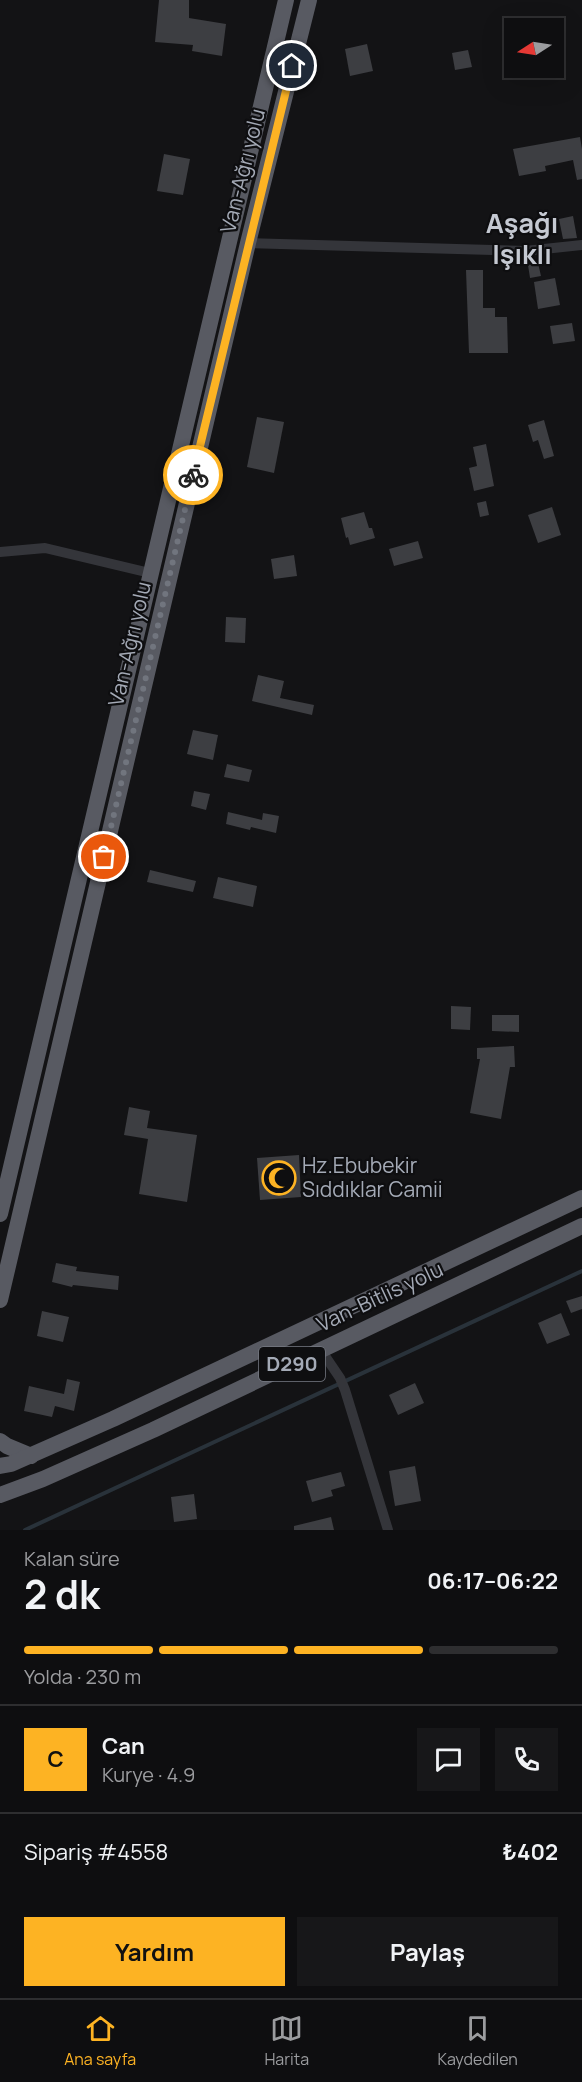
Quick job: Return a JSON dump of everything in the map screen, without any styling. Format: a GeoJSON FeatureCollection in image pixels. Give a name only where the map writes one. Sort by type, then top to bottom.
{"type":"FeatureCollection","features":[{"type":"Feature","properties":{"kind":"highway","name":"Van-Ağrı yolu"},"geometry":{"type":"LineString","coordinates":[[0,1214],[286,0]]}},
{"type":"Feature","properties":{"kind":"highway","name":"Van-Ağrı yolu"},"geometry":{"type":"LineString","coordinates":[[0,1300],[248,243],[309,0]]}},
{"type":"Feature","properties":{"kind":"highway","name":"Van-Bitlis yolu"},"geometry":{"type":"LineString","coordinates":[[0,1466],[11,1464],[124,1414],[582,1198]]}},
{"type":"Feature","properties":{"kind":"highway","name":"Van-Bitlis yolu"},"geometry":{"type":"LineString","coordinates":[[4,1495],[153,1430],[582,1226]]}},
{"type":"Feature","properties":{"kind":"highway"},"geometry":{"type":"LineString","coordinates":[[0,1441],[31,1455]]}},
{"type":"Feature","properties":{"kind":"street"},"geometry":{"type":"LineString","coordinates":[[248,243],[525,251],[582,245]]}},
{"type":"Feature","properties":{"kind":"street"},"geometry":{"type":"LineString","coordinates":[[0,552],[45,548],[150,573]]}},
{"type":"Feature","properties":{"kind":"street"},"geometry":{"type":"LineString","coordinates":[[321,1350],[340,1378],[345,1390],[388,1530]]}},
{"type":"Feature","properties":{"kind":"building"},"geometry":{"type":"Polygon","coordinates":[[[159,0],[189,0],[189,18],[226,24],[222,56],[192,51],[193,45],[155,42],[159,0]]]}},
{"type":"Feature","properties":{"kind":"building"},"geometry":{"type":"Polygon","coordinates":[[[367,44],[373,71],[350,76],[345,49],[367,44]]]}},
{"type":"Feature","properties":{"kind":"building"},"geometry":{"type":"Polygon","coordinates":[[[468,50],[472,67],[455,70],[452,53],[468,50]]]}},
{"type":"Feature","properties":{"kind":"building"},"geometry":{"type":"Polygon","coordinates":[[[580,137],[582,179],[577,180],[573,160],[545,166],[546,171],[519,176],[513,149],[580,137]]]}},
{"type":"Feature","properties":{"kind":"building"},"geometry":{"type":"Polygon","coordinates":[[[164,154],[190,159],[183,195],[157,191],[164,154]]]}},
{"type":"Feature","properties":{"kind":"building"},"geometry":{"type":"Polygon","coordinates":[[[573,216],[577,238],[563,239],[559,219],[573,216]]]}},
{"type":"Feature","properties":{"kind":"building"},"geometry":{"type":"Polygon","coordinates":[[[538,263],[541,276],[530,278],[528,265],[538,263]]]}},
{"type":"Feature","properties":{"kind":"building"},"geometry":{"type":"Polygon","coordinates":[[[466,270],[483,270],[483,308],[495,308],[495,317],[507,317],[508,353],[469,353],[466,270]]]}},
{"type":"Feature","properties":{"kind":"building"},"geometry":{"type":"Polygon","coordinates":[[[555,278],[560,305],[538,309],[534,282],[555,278]]]}},
{"type":"Feature","properties":{"kind":"building"},"geometry":{"type":"Polygon","coordinates":[[[572,323],[575,341],[553,344],[550,326],[572,323]]]}},
{"type":"Feature","properties":{"kind":"building"},"geometry":{"type":"Polygon","coordinates":[[[257,417],[284,422],[274,473],[247,467],[257,417]]]}},
{"type":"Feature","properties":{"kind":"building"},"geometry":{"type":"Polygon","coordinates":[[[544,420],[554,456],[544,459],[538,440],[533,442],[528,425],[544,420]]]}},
{"type":"Feature","properties":{"kind":"building"},"geometry":{"type":"Polygon","coordinates":[[[486,444],[494,486],[474,491],[469,468],[477,466],[473,447],[486,444]]]}},
{"type":"Feature","properties":{"kind":"building"},"geometry":{"type":"Polygon","coordinates":[[[486,501],[489,515],[480,517],[477,503],[486,501]]]}},
{"type":"Feature","properties":{"kind":"building"},"geometry":{"type":"Polygon","coordinates":[[[552,507],[561,535],[538,543],[528,515],[552,507]]]}},
{"type":"Feature","properties":{"kind":"building"},"geometry":{"type":"Polygon","coordinates":[[[364,512],[375,538],[350,545],[341,518],[364,512]]]}},
{"type":"Feature","properties":{"kind":"building"},"geometry":{"type":"Polygon","coordinates":[[[418,541],[423,558],[394,566],[389,549],[418,541]]]}},
{"type":"Feature","properties":{"kind":"building"},"geometry":{"type":"Polygon","coordinates":[[[294,555],[297,576],[274,579],[271,559],[294,555]]]}},
{"type":"Feature","properties":{"kind":"building"},"geometry":{"type":"Polygon","coordinates":[[[226,617],[246,618],[245,643],[225,642],[226,617]]]}},
{"type":"Feature","properties":{"kind":"building"},"geometry":{"type":"Polygon","coordinates":[[[258,675],[284,681],[280,698],[314,705],[312,715],[252,701],[258,675]]]}},
{"type":"Feature","properties":{"kind":"building"},"geometry":{"type":"Polygon","coordinates":[[[193,730],[218,735],[213,760],[187,754],[193,730]]]}},
{"type":"Feature","properties":{"kind":"building"},"geometry":{"type":"Polygon","coordinates":[[[227,764],[252,770],[249,782],[224,777],[227,764]]]}},
{"type":"Feature","properties":{"kind":"building"},"geometry":{"type":"Polygon","coordinates":[[[194,791],[210,794],[206,810],[191,806],[194,791]]]}},
{"type":"Feature","properties":{"kind":"building"},"geometry":{"type":"Polygon","coordinates":[[[228,812],[262,820],[263,813],[279,816],[276,833],[226,824],[228,812]]]}},
{"type":"Feature","properties":{"kind":"building"},"geometry":{"type":"Polygon","coordinates":[[[150,870],[196,881],[193,892],[147,882],[150,870]]]}},
{"type":"Feature","properties":{"kind":"building"},"geometry":{"type":"Polygon","coordinates":[[[218,877],[257,886],[253,907],[213,898],[218,877]]]}},
{"type":"Feature","properties":{"kind":"building"},"geometry":{"type":"Polygon","coordinates":[[[451,1006],[471,1007],[470,1030],[451,1029],[451,1006]]]}},
{"type":"Feature","properties":{"kind":"building"},"geometry":{"type":"Polygon","coordinates":[[[492,1015],[519,1015],[519,1032],[492,1031],[492,1015]]]}},
{"type":"Feature","properties":{"kind":"building"},"geometry":{"type":"Polygon","coordinates":[[[514,1046],[515,1067],[510,1067],[501,1119],[470,1113],[480,1059],[477,1059],[477,1048],[514,1046]]]}},
{"type":"Feature","properties":{"kind":"building"},"geometry":{"type":"Polygon","coordinates":[[[129,1107],[150,1111],[147,1128],[197,1135],[187,1202],[139,1194],[148,1139],[124,1135],[129,1107]]]}},
{"type":"Feature","properties":{"kind":"building","name":"Hz.Ebubekir Sıddıklar Camii"},"geometry":{"type":"Polygon","coordinates":[[[299,1155],[301,1197],[260,1200],[257,1158],[299,1155]]]}},
{"type":"Feature","properties":{"kind":"building"},"geometry":{"type":"Polygon","coordinates":[[[56,1263],[77,1267],[76,1271],[119,1276],[118,1290],[73,1285],[72,1287],[52,1282],[56,1263]]]}},
{"type":"Feature","properties":{"kind":"building"},"geometry":{"type":"Polygon","coordinates":[[[582,1296],[582,1309],[571,1313],[566,1301],[582,1296]]]}},
{"type":"Feature","properties":{"kind":"building"},"geometry":{"type":"Polygon","coordinates":[[[42,1311],[69,1317],[63,1342],[37,1336],[42,1311]]]}},
{"type":"Feature","properties":{"kind":"building"},"geometry":{"type":"Polygon","coordinates":[[[561,1313],[570,1335],[547,1344],[538,1323],[561,1313]]]}},
{"type":"Feature","properties":{"kind":"building"},"geometry":{"type":"Polygon","coordinates":[[[67,1379],[80,1382],[74,1411],[55,1406],[52,1417],[24,1411],[29,1386],[64,1394],[67,1379]]]}},
{"type":"Feature","properties":{"kind":"building"},"geometry":{"type":"Polygon","coordinates":[[[415,1383],[424,1403],[398,1415],[389,1395],[415,1383]]]}},
{"type":"Feature","properties":{"kind":"building"},"geometry":{"type":"Polygon","coordinates":[[[415,1466],[421,1501],[395,1506],[389,1471],[415,1466]]]}},
{"type":"Feature","properties":{"kind":"building"},"geometry":{"type":"Polygon","coordinates":[[[341,1472],[345,1486],[331,1490],[333,1496],[312,1502],[306,1481],[341,1472]]]}},
{"type":"Feature","properties":{"kind":"building"},"geometry":{"type":"Polygon","coordinates":[[[194,1494],[197,1519],[174,1522],[171,1497],[194,1494]]]}},
{"type":"Feature","properties":{"kind":"building"},"geometry":{"type":"Polygon","coordinates":[[[331,1517],[334,1530],[294,1530],[294,1526],[331,1517]]]}},
{"type":"Feature","properties":{"kind":"waterway"},"geometry":{"type":"LineString","coordinates":[[25,1530],[582,1271]]}},
{"type":"Feature","properties":{"kind":"way so far"},"geometry":{"type":"LineString","coordinates":[[104,857],[193,475]]}},
{"type":"Feature","properties":{"kind":"place","name":"Hz.Ebubekir Sıddıklar Camii"},"geometry":{"type":"Point","coordinates":[279,1178]}},
{"type":"Feature","properties":{"kind":"district","name":"Aşağı Işıklı"},"geometry":{"type":"Point","coordinates":[522,240]}},
{"type":"Feature","properties":{"kind":"route"},"geometry":{"type":"LineString","coordinates":[[193,475],[292,66]]}}]}
